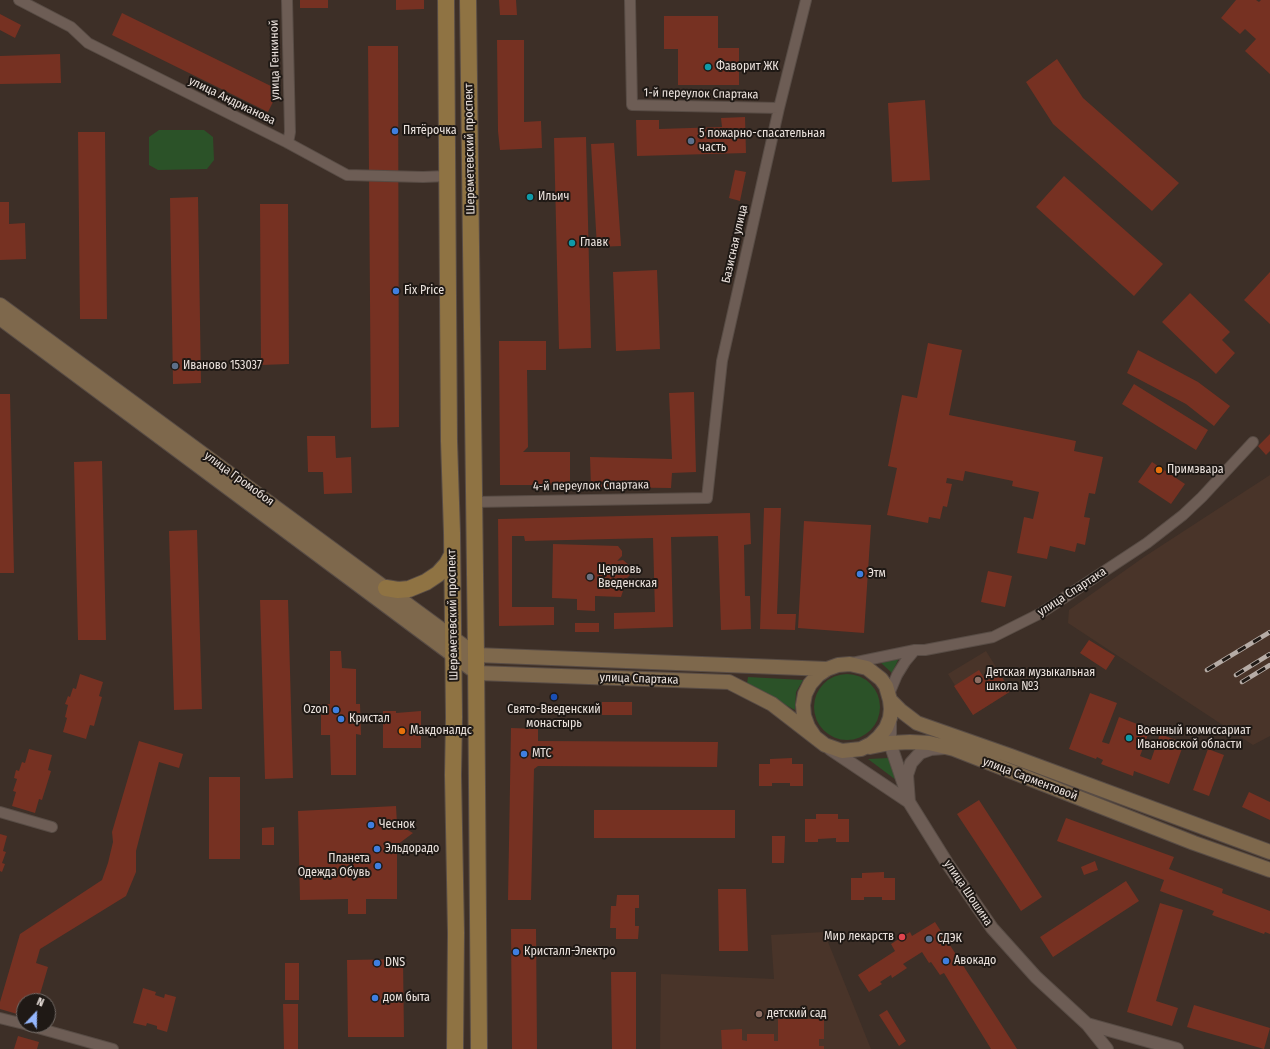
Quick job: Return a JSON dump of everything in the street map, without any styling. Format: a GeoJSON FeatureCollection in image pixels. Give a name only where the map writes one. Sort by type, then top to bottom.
{"type":"FeatureCollection","features":[{"type":"Feature","properties":{"kind":"main road","name":"Шереметевский проспект"},"geometry":{"type":"LineString","coordinates":[[446,0],[448,298],[453,637],[452,775],[456,933],[455,1049]]}},
{"type":"Feature","properties":{"kind":"main road","name":"Шереметевский проспект"},"geometry":{"type":"LineString","coordinates":[[468,0],[479,1049]]}},
{"type":"Feature","properties":{"kind":"main road"},"geometry":{"type":"LineString","coordinates":[[448,298],[472,298]]}},
{"type":"Feature","properties":{"kind":"main road","name":"улица Громобоя"},"geometry":{"type":"LineString","coordinates":[[0,305],[476,655]]}},
{"type":"Feature","properties":{"kind":"main road","name":"улица Громобоя"},"geometry":{"type":"LineString","coordinates":[[0,318],[453,655]]}},
{"type":"Feature","properties":{"kind":"main road"},"geometry":{"type":"LineString","coordinates":[[386,588],[398,590],[409,589],[426,582],[438,574],[447,564],[452,555]]}},
{"type":"Feature","properties":{"kind":"main road"},"geometry":{"type":"LineString","coordinates":[[453,655],[476,673]]}},
{"type":"Feature","properties":{"kind":"main road","name":"улица Спартака"},"geometry":{"type":"LineString","coordinates":[[476,655],[827,669]]}},
{"type":"Feature","properties":{"kind":"main road"},"geometry":{"type":"LineString","coordinates":[[850,664],[867,668],[886,686],[890,697],[890,718],[886,728],[871,744],[861,749],[842,751],[820,741],[808,727],[804,716],[803,705],[805,694],[810,684],[818,675],[827,669],[838,665],[850,664]]}},
{"type":"Feature","properties":{"kind":"main road","name":"улица Спартака"},"geometry":{"type":"LineString","coordinates":[[476,673],[729,682],[772,704],[820,741]]}},
{"type":"Feature","properties":{"kind":"main road","name":"улица Сарментовой"},"geometry":{"type":"LineString","coordinates":[[890,697],[900,710],[917,723],[1011,756],[1270,852]]}},
{"type":"Feature","properties":{"kind":"main road","name":"улица Сарментовой"},"geometry":{"type":"LineString","coordinates":[[861,749],[890,743],[910,742],[929,743],[954,749],[1194,843],[1270,870]]}},
{"type":"Feature","properties":{"kind":"main road"},"geometry":{"type":"LineString","coordinates":[[1194,843],[1202,828]]}},
{"type":"Feature","properties":{"kind":"main road"},"geometry":{"type":"LineString","coordinates":[[456,933],[478,932]]}},
{"type":"Feature","properties":{"kind":"street","name":"улица Андрианова"},"geometry":{"type":"LineString","coordinates":[[19,0],[70,27],[88,44],[288,143],[348,175],[423,177],[447,176]]}},
{"type":"Feature","properties":{"kind":"street","name":"улица Генкиной"},"geometry":{"type":"LineString","coordinates":[[287,0],[290,132],[288,143]]}},
{"type":"Feature","properties":{"kind":"street","name":"1-й переулок Спартака"},"geometry":{"type":"LineString","coordinates":[[630,0],[632,105],[779,108]]}},
{"type":"Feature","properties":{"kind":"street","name":"Базисная улица"},"geometry":{"type":"LineString","coordinates":[[707,498],[722,361],[779,108],[806,0]]}},
{"type":"Feature","properties":{"kind":"street","name":"улица Спартака"},"geometry":{"type":"LineString","coordinates":[[850,664],[915,650],[925,650],[993,637],[1042,613],[1147,544],[1183,515],[1202,497],[1253,442]]}},
{"type":"Feature","properties":{"kind":"street","name":"4-й переулок Спартака"},"geometry":{"type":"LineString","coordinates":[[474,502],[707,498]]}},
{"type":"Feature","properties":{"kind":"street"},"geometry":{"type":"LineString","coordinates":[[890,697],[901,668],[915,650]]}},
{"type":"Feature","properties":{"kind":"street"},"geometry":{"type":"LineString","coordinates":[[890,718],[890,743],[909,802]]}},
{"type":"Feature","properties":{"kind":"street","name":"улица Шошина"},"geometry":{"type":"LineString","coordinates":[[820,741],[909,802],[947,863],[992,928],[1036,977],[1087,1024],[1107,1049]]}},
{"type":"Feature","properties":{"kind":"street"},"geometry":{"type":"LineString","coordinates":[[909,802],[907,775],[911,763],[920,753],[931,749],[954,749]]}},
{"type":"Feature","properties":{"kind":"street"},"geometry":{"type":"LineString","coordinates":[[0,812],[52,827]]}},
{"type":"Feature","properties":{"kind":"street"},"geometry":{"type":"LineString","coordinates":[[0,1018],[16,1022]]}},
{"type":"Feature","properties":{"kind":"street"},"geometry":{"type":"LineString","coordinates":[[1087,1024],[1171,1048]]}},
{"type":"Feature","properties":{"kind":"street"},"geometry":{"type":"LineString","coordinates":[[56,1033],[114,1049]]}},
{"type":"Feature","properties":{"kind":"shaded area"},"geometry":{"type":"Polygon","coordinates":[[[1270,475],[1270,736],[1253,745],[1068,623],[1069,610],[1144,557],[1270,475]]]}},
{"type":"Feature","properties":{"kind":"shaded area","name":"Детская музыкальная школа №3"},"geometry":{"type":"Polygon","coordinates":[[[986,651],[1011,691],[973,715],[948,674],[986,651]]]}},
{"type":"Feature","properties":{"kind":"shaded area","name":"детский сад"},"geometry":{"type":"Polygon","coordinates":[[[824,932],[871,1049],[660,1049],[661,974],[774,979],[771,935],[824,932]]]}},
{"type":"Feature","properties":{"kind":"green space"},"geometry":{"type":"Polygon","coordinates":[[[159,130],[204,130],[213,137],[214,160],[207,169],[158,170],[149,165],[149,137],[159,130]]]}},
{"type":"Feature","properties":{"kind":"green space"},"geometry":{"type":"Polygon","coordinates":[[[899,658],[892,673],[880,662],[899,658]]]}},
{"type":"Feature","properties":{"kind":"green space"},"geometry":{"type":"Polygon","coordinates":[[[847,674],[860,676],[870,684],[878,694],[880,707],[878,720],[870,730],[860,738],[847,740],[834,738],[824,730],[816,720],[814,707],[816,694],[824,684],[834,676],[847,674]]]}},
{"type":"Feature","properties":{"kind":"green space"},"geometry":{"type":"Polygon","coordinates":[[[748,677],[803,680],[796,692],[795,710],[747,684],[748,677]]]}},
{"type":"Feature","properties":{"kind":"green space"},"geometry":{"type":"Polygon","coordinates":[[[889,758],[896,780],[868,759],[889,758]]]}},
{"type":"Feature","properties":{"kind":"building"},"geometry":{"type":"Polygon","coordinates":[[[300,0],[328,0],[328,8],[300,8],[300,0]]]}},
{"type":"Feature","properties":{"kind":"building"},"geometry":{"type":"Polygon","coordinates":[[[396,0],[424,0],[424,9],[396,10],[396,0]]]}},
{"type":"Feature","properties":{"kind":"building"},"geometry":{"type":"Polygon","coordinates":[[[499,0],[516,0],[517,15],[500,15],[499,0]]]}},
{"type":"Feature","properties":{"kind":"building"},"geometry":{"type":"Polygon","coordinates":[[[1236,0],[1256,0],[1259,2],[1261,0],[1270,0],[1270,74],[1245,51],[1256,39],[1245,29],[1240,34],[1221,18],[1236,0]]]}},
{"type":"Feature","properties":{"kind":"building"},"geometry":{"type":"Polygon","coordinates":[[[122,13],[279,90],[268,112],[112,35],[122,13]]]}},
{"type":"Feature","properties":{"kind":"building"},"geometry":{"type":"Polygon","coordinates":[[[0,14],[21,25],[15,38],[0,30],[0,14]]]}},
{"type":"Feature","properties":{"kind":"building","name":"Фаворит ЖК"},"geometry":{"type":"Polygon","coordinates":[[[664,16],[718,16],[718,48],[739,48],[739,85],[678,85],[678,49],[664,49],[664,16]]]}},
{"type":"Feature","properties":{"kind":"building"},"geometry":{"type":"Polygon","coordinates":[[[497,40],[524,40],[524,122],[541,121],[542,148],[500,150],[498,131],[497,40]]]}},
{"type":"Feature","properties":{"kind":"building"},"geometry":{"type":"Polygon","coordinates":[[[368,46],[398,46],[399,427],[371,428],[368,46]]]}},
{"type":"Feature","properties":{"kind":"building"},"geometry":{"type":"Polygon","coordinates":[[[60,54],[61,83],[0,84],[0,56],[60,54]]]}},
{"type":"Feature","properties":{"kind":"building"},"geometry":{"type":"Polygon","coordinates":[[[1057,59],[1083,98],[1179,183],[1152,211],[1053,124],[1026,82],[1057,59]]]}},
{"type":"Feature","properties":{"kind":"building"},"geometry":{"type":"Polygon","coordinates":[[[925,100],[930,180],[892,182],[888,103],[925,100]]]}},
{"type":"Feature","properties":{"kind":"building","name":"5 пожарно-спасательная часть"},"geometry":{"type":"Polygon","coordinates":[[[745,117],[746,153],[637,156],[636,120],[659,120],[659,129],[722,127],[721,118],[745,117]]]}},
{"type":"Feature","properties":{"kind":"building"},"geometry":{"type":"Polygon","coordinates":[[[78,132],[105,132],[107,319],[80,319],[78,132]]]}},
{"type":"Feature","properties":{"kind":"building","name":"Главк"},"geometry":{"type":"Polygon","coordinates":[[[586,137],[591,348],[559,349],[554,138],[586,137]]]}},
{"type":"Feature","properties":{"kind":"building"},"geometry":{"type":"Polygon","coordinates":[[[614,143],[621,246],[597,247],[591,144],[614,143]]]}},
{"type":"Feature","properties":{"kind":"building"},"geometry":{"type":"Polygon","coordinates":[[[735,170],[746,172],[740,201],[729,198],[735,170]]]}},
{"type":"Feature","properties":{"kind":"building"},"geometry":{"type":"Polygon","coordinates":[[[1064,176],[1163,264],[1134,296],[1036,207],[1064,176]]]}},
{"type":"Feature","properties":{"kind":"building"},"geometry":{"type":"Polygon","coordinates":[[[198,197],[201,383],[173,384],[170,198],[198,197]]]}},
{"type":"Feature","properties":{"kind":"building"},"geometry":{"type":"Polygon","coordinates":[[[0,202],[9,202],[9,224],[25,223],[26,259],[0,260],[0,202]]]}},
{"type":"Feature","properties":{"kind":"building"},"geometry":{"type":"Polygon","coordinates":[[[260,204],[288,204],[289,364],[261,365],[260,204]]]}},
{"type":"Feature","properties":{"kind":"building"},"geometry":{"type":"Polygon","coordinates":[[[657,270],[660,349],[616,351],[613,272],[657,270]]]}},
{"type":"Feature","properties":{"kind":"building"},"geometry":{"type":"Polygon","coordinates":[[[1270,272],[1270,324],[1244,300],[1270,272]]]}},
{"type":"Feature","properties":{"kind":"building"},"geometry":{"type":"Polygon","coordinates":[[[1190,293],[1230,332],[1222,340],[1235,353],[1216,374],[1162,322],[1190,293]]]}},
{"type":"Feature","properties":{"kind":"building"},"geometry":{"type":"Polygon","coordinates":[[[499,341],[546,341],[546,370],[527,370],[528,447],[523,452],[570,452],[570,485],[500,485],[499,341]]]}},
{"type":"Feature","properties":{"kind":"building"},"geometry":{"type":"Polygon","coordinates":[[[928,343],[962,350],[949,415],[1076,441],[1074,451],[1103,457],[1095,494],[1089,493],[1084,517],[1090,518],[1085,545],[1077,543],[1075,552],[1050,546],[1047,559],[1017,553],[1024,517],[1033,519],[1039,492],[1012,486],[1013,481],[965,471],[963,481],[947,478],[946,483],[952,484],[947,507],[943,506],[940,519],[929,517],[928,523],[887,515],[897,468],[888,466],[902,395],[917,398],[928,343]]]}},
{"type":"Feature","properties":{"kind":"building"},"geometry":{"type":"Polygon","coordinates":[[[1138,350],[1198,382],[1230,406],[1214,426],[1186,404],[1127,373],[1138,350]]]}},
{"type":"Feature","properties":{"kind":"building"},"geometry":{"type":"Polygon","coordinates":[[[1134,384],[1208,430],[1196,450],[1122,404],[1134,384]]]}},
{"type":"Feature","properties":{"kind":"building"},"geometry":{"type":"Polygon","coordinates":[[[694,392],[696,472],[672,473],[671,488],[591,487],[590,457],[672,459],[669,393],[694,392]]]}},
{"type":"Feature","properties":{"kind":"building"},"geometry":{"type":"Polygon","coordinates":[[[0,394],[10,394],[14,573],[0,573],[0,394]]]}},
{"type":"Feature","properties":{"kind":"building"},"geometry":{"type":"Polygon","coordinates":[[[1270,434],[1270,451],[1266,455],[1258,446],[1270,434]]]}},
{"type":"Feature","properties":{"kind":"building"},"geometry":{"type":"Polygon","coordinates":[[[307,436],[335,436],[336,458],[351,457],[352,493],[324,494],[323,472],[308,472],[307,436]]]}},
{"type":"Feature","properties":{"kind":"building"},"geometry":{"type":"Polygon","coordinates":[[[102,461],[106,640],[78,640],[74,462],[102,461]]]}},
{"type":"Feature","properties":{"kind":"building"},"geometry":{"type":"Polygon","coordinates":[[[1152,462],[1185,484],[1171,504],[1138,482],[1152,462]]]}},
{"type":"Feature","properties":{"kind":"building"},"geometry":{"type":"Polygon","coordinates":[[[764,508],[781,508],[777,614],[796,614],[795,630],[760,629],[764,508]]]}},
{"type":"Feature","properties":{"kind":"building"},"geometry":{"type":"Polygon","coordinates":[[[750,513],[751,544],[744,545],[745,596],[750,596],[751,629],[721,630],[718,536],[671,537],[673,627],[614,629],[614,613],[655,612],[653,538],[525,541],[524,536],[512,536],[512,607],[554,607],[554,625],[499,626],[498,519],[750,513]]]}},
{"type":"Feature","properties":{"kind":"building"},"geometry":{"type":"Polygon","coordinates":[[[804,521],[871,525],[864,633],[798,628],[804,521]]]}},
{"type":"Feature","properties":{"kind":"building"},"geometry":{"type":"Polygon","coordinates":[[[197,530],[202,709],[174,710],[169,531],[197,530]]]}},
{"type":"Feature","properties":{"kind":"building","name":"Церковь Введенская"},"geometry":{"type":"Polygon","coordinates":[[[553,544],[618,546],[622,551],[622,556],[617,561],[623,560],[630,566],[631,574],[625,580],[617,581],[623,585],[621,597],[595,596],[595,611],[577,610],[577,599],[552,598],[553,544]]]}},
{"type":"Feature","properties":{"kind":"building"},"geometry":{"type":"Polygon","coordinates":[[[988,571],[1012,576],[1005,607],[981,602],[988,571]]]}},
{"type":"Feature","properties":{"kind":"building"},"geometry":{"type":"Polygon","coordinates":[[[260,600],[288,600],[293,778],[265,779],[260,600]]]}},
{"type":"Feature","properties":{"kind":"building"},"geometry":{"type":"Polygon","coordinates":[[[575,623],[599,623],[599,632],[575,632],[575,623]]]}},
{"type":"Feature","properties":{"kind":"building"},"geometry":{"type":"Polygon","coordinates":[[[1089,640],[1115,656],[1106,670],[1080,653],[1089,640]]]}},
{"type":"Feature","properties":{"kind":"building","name":"Кристал"},"geometry":{"type":"Polygon","coordinates":[[[330,651],[341,651],[342,668],[356,669],[356,704],[360,704],[361,735],[356,734],[356,775],[331,775],[330,735],[321,735],[321,704],[330,704],[330,651]]]}},
{"type":"Feature","properties":{"kind":"building","name":"Детская музыкальная школа №3"},"geometry":{"type":"Polygon","coordinates":[[[979,670],[986,681],[999,673],[1011,691],[973,715],[954,686],[979,670]]]}},
{"type":"Feature","properties":{"kind":"building"},"geometry":{"type":"Polygon","coordinates":[[[80,674],[103,682],[99,696],[102,697],[94,726],[90,725],[86,739],[63,732],[67,718],[65,717],[68,705],[65,704],[68,696],[70,697],[73,688],[76,689],[80,674]]]}},
{"type":"Feature","properties":{"kind":"building","name":"Военный комиссариат Ивановской области"},"geometry":{"type":"Polygon","coordinates":[[[1090,693],[1117,703],[1102,742],[1109,744],[1119,717],[1150,729],[1140,756],[1151,760],[1160,734],[1184,743],[1169,784],[1134,771],[1133,776],[1101,764],[1103,760],[1097,757],[1096,759],[1069,749],[1090,693]]]}},
{"type":"Feature","properties":{"kind":"building"},"geometry":{"type":"Polygon","coordinates":[[[602,702],[632,702],[632,715],[602,715],[602,702]]]}},
{"type":"Feature","properties":{"kind":"building","name":"Макдоналдс"},"geometry":{"type":"Polygon","coordinates":[[[383,711],[396,711],[396,713],[421,711],[421,748],[383,748],[383,711]]]}},
{"type":"Feature","properties":{"kind":"building"},"geometry":{"type":"Polygon","coordinates":[[[511,728],[538,729],[538,741],[718,742],[717,767],[538,766],[534,769],[531,900],[508,900],[511,728]]]}},
{"type":"Feature","properties":{"kind":"building"},"geometry":{"type":"Polygon","coordinates":[[[139,741],[183,754],[179,768],[159,762],[136,851],[136,872],[126,896],[40,949],[36,963],[48,967],[40,993],[16,993],[16,1014],[0,1009],[0,1002],[20,934],[102,880],[113,842],[112,832],[139,741]]]}},
{"type":"Feature","properties":{"kind":"building"},"geometry":{"type":"Polygon","coordinates":[[[29,749],[52,755],[48,770],[51,771],[42,800],[39,799],[35,813],[12,806],[16,792],[13,791],[17,779],[14,778],[16,770],[19,771],[22,762],[25,763],[29,749]]]}},
{"type":"Feature","properties":{"kind":"building"},"geometry":{"type":"Polygon","coordinates":[[[1208,749],[1224,755],[1209,796],[1193,790],[1208,749]]]}},
{"type":"Feature","properties":{"kind":"building"},"geometry":{"type":"Polygon","coordinates":[[[792,758],[792,764],[803,764],[803,786],[790,786],[790,783],[772,783],[772,786],[759,786],[759,764],[770,764],[770,759],[792,758]]]}},
{"type":"Feature","properties":{"kind":"building"},"geometry":{"type":"Polygon","coordinates":[[[209,777],[240,777],[240,859],[209,859],[209,777]]]}},
{"type":"Feature","properties":{"kind":"building"},"geometry":{"type":"Polygon","coordinates":[[[1249,792],[1270,802],[1270,820],[1242,807],[1249,792]]]}},
{"type":"Feature","properties":{"kind":"building"},"geometry":{"type":"Polygon","coordinates":[[[979,800],[1042,897],[1021,911],[957,814],[979,800]]]}},
{"type":"Feature","properties":{"kind":"building"},"geometry":{"type":"Polygon","coordinates":[[[396,806],[397,824],[413,833],[397,845],[397,899],[366,899],[366,914],[348,914],[348,899],[300,900],[298,811],[396,806]]]}},
{"type":"Feature","properties":{"kind":"building"},"geometry":{"type":"Polygon","coordinates":[[[594,810],[735,810],[735,838],[594,838],[594,810]]]}},
{"type":"Feature","properties":{"kind":"building"},"geometry":{"type":"Polygon","coordinates":[[[816,814],[838,814],[838,819],[849,819],[849,842],[836,842],[836,838],[818,839],[818,842],[805,842],[805,819],[816,819],[816,814]]]}},
{"type":"Feature","properties":{"kind":"building"},"geometry":{"type":"Polygon","coordinates":[[[1066,818],[1174,857],[1169,869],[1223,889],[1222,893],[1270,911],[1270,934],[1265,932],[1264,934],[1212,915],[1214,911],[1160,891],[1164,880],[1057,841],[1066,818]]]}},
{"type":"Feature","properties":{"kind":"building"},"geometry":{"type":"Polygon","coordinates":[[[274,827],[274,845],[262,845],[262,828],[274,827]]]}},
{"type":"Feature","properties":{"kind":"building"},"geometry":{"type":"Polygon","coordinates":[[[0,834],[7,836],[3,851],[6,852],[2,863],[5,864],[2,872],[0,871],[0,834]]]}},
{"type":"Feature","properties":{"kind":"building"},"geometry":{"type":"Polygon","coordinates":[[[772,836],[785,836],[784,863],[772,863],[772,836]]]}},
{"type":"Feature","properties":{"kind":"building"},"geometry":{"type":"Polygon","coordinates":[[[1095,861],[1098,870],[1084,875],[1081,867],[1095,861]]]}},
{"type":"Feature","properties":{"kind":"building"},"geometry":{"type":"Polygon","coordinates":[[[884,872],[884,878],[895,878],[895,900],[882,900],[882,897],[864,897],[864,900],[851,900],[851,878],[862,878],[862,873],[884,872]]]}},
{"type":"Feature","properties":{"kind":"building"},"geometry":{"type":"Polygon","coordinates":[[[1126,881],[1139,901],[1053,957],[1040,937],[1126,881]]]}},
{"type":"Feature","properties":{"kind":"building"},"geometry":{"type":"Polygon","coordinates":[[[718,889],[746,889],[748,951],[719,951],[718,889]]]}},
{"type":"Feature","properties":{"kind":"building"},"geometry":{"type":"Polygon","coordinates":[[[617,895],[639,895],[639,908],[635,908],[635,926],[639,926],[638,939],[616,939],[616,928],[610,928],[611,906],[616,906],[617,895]]]}},
{"type":"Feature","properties":{"kind":"building"},"geometry":{"type":"Polygon","coordinates":[[[1160,903],[1183,910],[1156,1001],[1178,1008],[1172,1026],[1127,1012],[1160,903]]]}},
{"type":"Feature","properties":{"kind":"building"},"geometry":{"type":"Polygon","coordinates":[[[935,922],[1017,1049],[991,1049],[944,973],[940,975],[931,962],[929,963],[922,952],[903,964],[907,968],[892,978],[891,975],[880,982],[882,984],[869,992],[858,975],[895,951],[891,944],[910,932],[912,936],[935,922]]]}},
{"type":"Feature","properties":{"kind":"building"},"geometry":{"type":"Polygon","coordinates":[[[511,929],[536,929],[537,1049],[512,1049],[511,929]]]}},
{"type":"Feature","properties":{"kind":"building","name":"дом быта"},"geometry":{"type":"Polygon","coordinates":[[[403,959],[404,1037],[348,1037],[347,960],[403,959]]]}},
{"type":"Feature","properties":{"kind":"building"},"geometry":{"type":"Polygon","coordinates":[[[285,963],[299,963],[299,1000],[285,1000],[285,963]]]}},
{"type":"Feature","properties":{"kind":"building"},"geometry":{"type":"Polygon","coordinates":[[[611,972],[636,972],[636,1049],[612,1049],[611,972]]]}},
{"type":"Feature","properties":{"kind":"building"},"geometry":{"type":"Polygon","coordinates":[[[143,988],[156,992],[155,995],[164,998],[165,994],[176,997],[167,1032],[157,1029],[157,1026],[147,1023],[146,1026],[133,1023],[143,988]]]}},
{"type":"Feature","properties":{"kind":"building"},"geometry":{"type":"Polygon","coordinates":[[[283,1004],[298,1004],[298,1049],[284,1049],[283,1004]]]}},
{"type":"Feature","properties":{"kind":"building"},"geometry":{"type":"Polygon","coordinates":[[[1194,1005],[1270,1028],[1264,1049],[1187,1027],[1194,1005]]]}},
{"type":"Feature","properties":{"kind":"building"},"geometry":{"type":"Polygon","coordinates":[[[887,1010],[906,1041],[899,1046],[879,1015],[887,1010]]]}},
{"type":"Feature","properties":{"kind":"building"},"geometry":{"type":"Polygon","coordinates":[[[778,1019],[824,1019],[824,1039],[819,1039],[819,1046],[824,1046],[824,1049],[722,1049],[721,1030],[742,1029],[742,1040],[747,1041],[747,1034],[774,1034],[774,1041],[778,1041],[778,1019]]]}},
{"type":"Feature","properties":{"kind":"building"},"geometry":{"type":"Polygon","coordinates":[[[18,1036],[39,1042],[37,1049],[14,1049],[18,1036]]]}},
{"type":"Feature","properties":{"kind":"railway"},"geometry":{"type":"LineString","coordinates":[[1207,670],[1270,632]]}},
{"type":"Feature","properties":{"kind":"railway"},"geometry":{"type":"LineString","coordinates":[[1236,675],[1270,654]]}},
{"type":"Feature","properties":{"kind":"railway"},"geometry":{"type":"LineString","coordinates":[[1242,682],[1270,665]]}},
{"type":"Feature","properties":{"kind":"place","name":"Фаворит ЖК"},"geometry":{"type":"Point","coordinates":[708,67]}},
{"type":"Feature","properties":{"kind":"place","name":"Пятёрочка"},"geometry":{"type":"Point","coordinates":[395,131]}},
{"type":"Feature","properties":{"kind":"place","name":"5 пожарно-спасательная часть"},"geometry":{"type":"Point","coordinates":[691,141]}},
{"type":"Feature","properties":{"kind":"place","name":"Ильич"},"geometry":{"type":"Point","coordinates":[530,197]}},
{"type":"Feature","properties":{"kind":"place","name":"Главк"},"geometry":{"type":"Point","coordinates":[572,243]}},
{"type":"Feature","properties":{"kind":"place","name":"Fix Price"},"geometry":{"type":"Point","coordinates":[396,291]}},
{"type":"Feature","properties":{"kind":"place","name":"Иваново 153037"},"geometry":{"type":"Point","coordinates":[175,366]}},
{"type":"Feature","properties":{"kind":"place","name":"Примэвара"},"geometry":{"type":"Point","coordinates":[1159,470]}},
{"type":"Feature","properties":{"kind":"place","name":"Этм"},"geometry":{"type":"Point","coordinates":[860,574]}},
{"type":"Feature","properties":{"kind":"place","name":"Церковь Введенская"},"geometry":{"type":"Point","coordinates":[590,577]}},
{"type":"Feature","properties":{"kind":"place","name":"Детская музыкальная школа №3"},"geometry":{"type":"Point","coordinates":[978,680]}},
{"type":"Feature","properties":{"kind":"place","name":"Свято-Введенский монастырь"},"geometry":{"type":"Point","coordinates":[554,697]}},
{"type":"Feature","properties":{"kind":"place","name":"Ozon"},"geometry":{"type":"Point","coordinates":[336,710]}},
{"type":"Feature","properties":{"kind":"place","name":"Кристал"},"geometry":{"type":"Point","coordinates":[341,719]}},
{"type":"Feature","properties":{"kind":"place","name":"Макдоналдс"},"geometry":{"type":"Point","coordinates":[402,731]}},
{"type":"Feature","properties":{"kind":"place","name":"Военный комиссариат Ивановской области"},"geometry":{"type":"Point","coordinates":[1129,738]}},
{"type":"Feature","properties":{"kind":"place","name":"МТС"},"geometry":{"type":"Point","coordinates":[524,754]}},
{"type":"Feature","properties":{"kind":"place","name":"Чеснок"},"geometry":{"type":"Point","coordinates":[371,825]}},
{"type":"Feature","properties":{"kind":"place","name":"Эльдорадо"},"geometry":{"type":"Point","coordinates":[377,849]}},
{"type":"Feature","properties":{"kind":"place","name":"Планета Одежда Обувь"},"geometry":{"type":"Point","coordinates":[378,866]}},
{"type":"Feature","properties":{"kind":"place","name":"Мир лекарств"},"geometry":{"type":"Point","coordinates":[902,937]}},
{"type":"Feature","properties":{"kind":"place","name":"СДЭК"},"geometry":{"type":"Point","coordinates":[929,939]}},
{"type":"Feature","properties":{"kind":"place","name":"Кристалл-Электро"},"geometry":{"type":"Point","coordinates":[516,952]}},
{"type":"Feature","properties":{"kind":"place","name":"Авокадо"},"geometry":{"type":"Point","coordinates":[946,961]}},
{"type":"Feature","properties":{"kind":"place","name":"DNS"},"geometry":{"type":"Point","coordinates":[377,963]}},
{"type":"Feature","properties":{"kind":"place","name":"дом быта"},"geometry":{"type":"Point","coordinates":[375,998]}},
{"type":"Feature","properties":{"kind":"place","name":"детский сад"},"geometry":{"type":"Point","coordinates":[759,1014]}}]}
